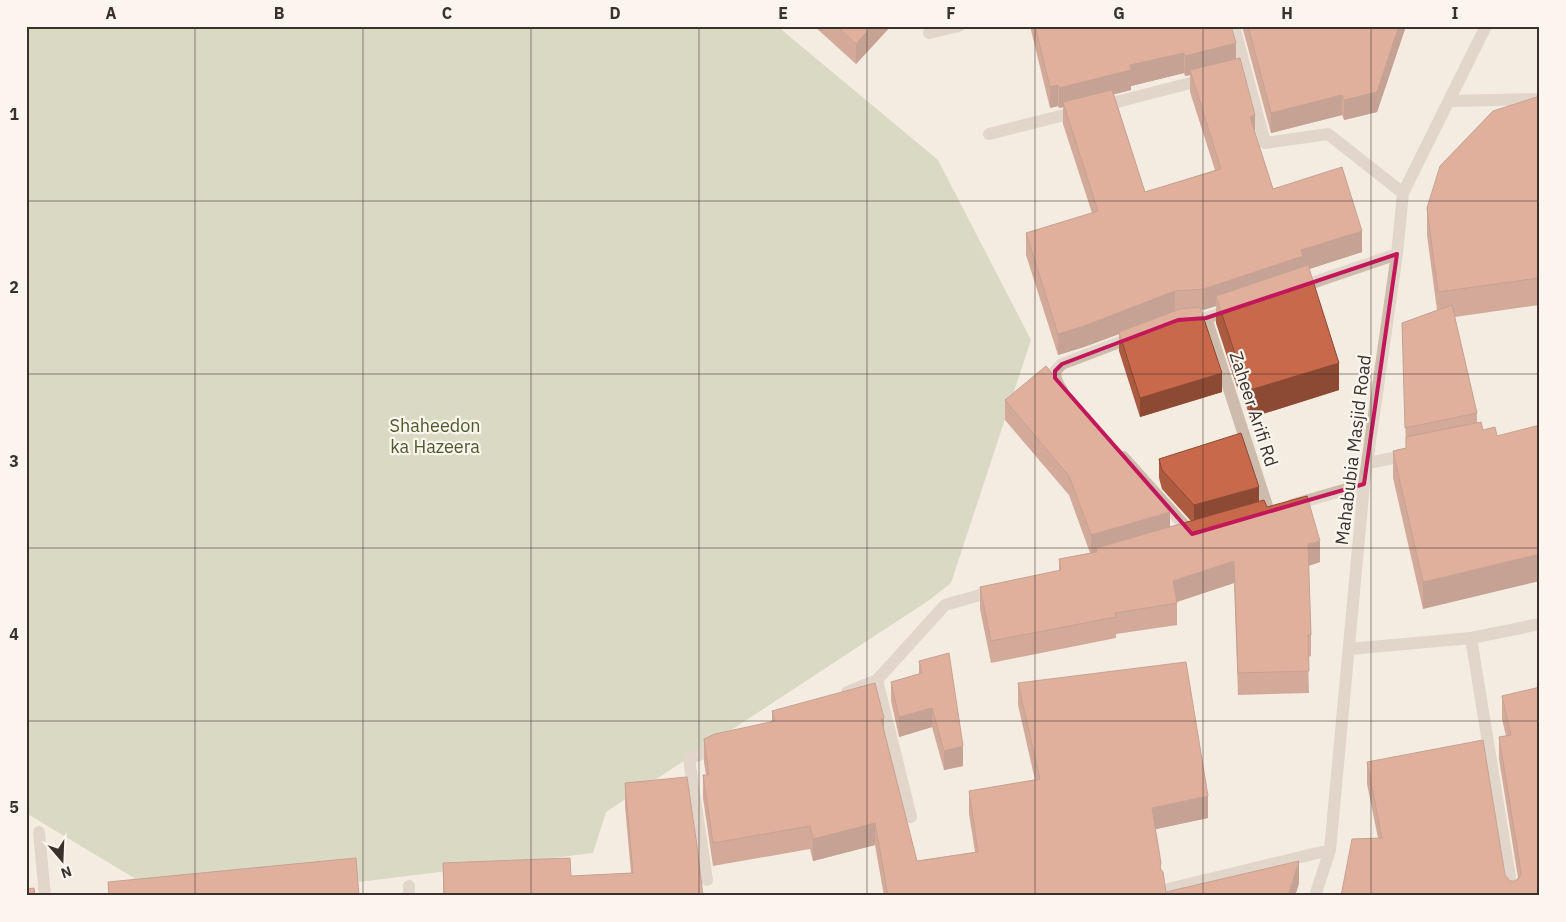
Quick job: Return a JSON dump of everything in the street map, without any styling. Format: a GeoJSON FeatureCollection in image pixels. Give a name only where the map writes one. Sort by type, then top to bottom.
{"type":"FeatureCollection","features":[{"type":"Feature","properties":{"kind":"street"},"geometry":{"type":"LineString","coordinates":[[929,33],[959,26]]}},
{"type":"Feature","properties":{"kind":"street"},"geometry":{"type":"LineString","coordinates":[[1234,26],[1240,71],[1265,143],[1328,134],[1404,193]]}},
{"type":"Feature","properties":{"kind":"street","name":"Mahabubia Masjid Road"},"geometry":{"type":"LineString","coordinates":[[1315,896],[1330,850],[1364,484],[1404,193],[1483,29]]}},
{"type":"Feature","properties":{"kind":"street"},"geometry":{"type":"LineString","coordinates":[[989,134],[1216,77]]}},
{"type":"Feature","properties":{"kind":"street"},"geometry":{"type":"LineString","coordinates":[[1449,101],[1540,99]]}},
{"type":"Feature","properties":{"kind":"street"},"geometry":{"type":"LineString","coordinates":[[1288,291],[1397,254]]}},
{"type":"Feature","properties":{"kind":"street"},"geometry":{"type":"LineString","coordinates":[[1178,320],[1206,318],[1243,306]]}},
{"type":"Feature","properties":{"kind":"street","name":"Zaheer Arifi Rd"},"geometry":{"type":"LineString","coordinates":[[1206,318],[1265,513],[1364,484]]}},
{"type":"Feature","properties":{"kind":"street"},"geometry":{"type":"LineString","coordinates":[[1072,401],[1058,386],[1055,378],[1055,371],[1062,364],[1142,333]]}},
{"type":"Feature","properties":{"kind":"street"},"geometry":{"type":"LineString","coordinates":[[1112,445],[1191,534]]}},
{"type":"Feature","properties":{"kind":"street"},"geometry":{"type":"LineString","coordinates":[[1368,463],[1416,453]]}},
{"type":"Feature","properties":{"kind":"street"},"geometry":{"type":"LineString","coordinates":[[832,698],[877,680],[945,605],[1002,588]]}},
{"type":"Feature","properties":{"kind":"street"},"geometry":{"type":"LineString","coordinates":[[1349,649],[1471,638],[1540,624]]}},
{"type":"Feature","properties":{"kind":"street"},"geometry":{"type":"LineString","coordinates":[[1471,638],[1513,896]]}},
{"type":"Feature","properties":{"kind":"street"},"geometry":{"type":"LineString","coordinates":[[877,680],[911,817]]}},
{"type":"Feature","properties":{"kind":"street"},"geometry":{"type":"LineString","coordinates":[[707,880],[689,759],[725,744]]}},
{"type":"Feature","properties":{"kind":"street"},"geometry":{"type":"LineString","coordinates":[[39,832],[44,896]]}},
{"type":"Feature","properties":{"kind":"street"},"geometry":{"type":"LineString","coordinates":[[1168,889],[1330,850]]}},
{"type":"Feature","properties":{"kind":"highlighted area"},"geometry":{"type":"Polygon","coordinates":[[[1397,254],[1364,484],[1192,534],[1055,378],[1055,371],[1062,364],[1178,320],[1206,318],[1397,254]]]}},
{"type":"Feature","properties":{"kind":"green space","name":"Shaheedon ka Hazeera"},"geometry":{"type":"Polygon","coordinates":[[[26,26],[777,26],[938,160],[1031,340],[951,583],[928,601],[606,812],[593,853],[245,896],[164,896],[26,813],[26,26]]]}},
{"type":"Feature","properties":{"kind":"building"},"geometry":{"type":"Polygon","coordinates":[[[837,26],[872,26],[856,44],[837,26]]]}},
{"type":"Feature","properties":{"kind":"building"},"geometry":{"type":"Polygon","coordinates":[[[1035,26],[1231,26],[1236,43],[1185,56],[1184,53],[1130,65],[1131,70],[1059,88],[1058,85],[1050,87],[1035,26]]]}},
{"type":"Feature","properties":{"kind":"building"},"geometry":{"type":"Polygon","coordinates":[[[1248,26],[1399,26],[1377,92],[1344,100],[1342,95],[1271,113],[1248,26]]]}},
{"type":"Feature","properties":{"kind":"building"},"geometry":{"type":"Polygon","coordinates":[[[1240,58],[1255,115],[1250,117],[1273,189],[1342,167],[1362,231],[1301,250],[1303,256],[1204,289],[1175,291],[1058,334],[1026,233],[1098,211],[1063,102],[1112,90],[1145,192],[1221,169],[1190,70],[1240,58]]]}},
{"type":"Feature","properties":{"kind":"building"},"geometry":{"type":"Polygon","coordinates":[[[1540,96],[1540,286],[1539,278],[1438,292],[1427,208],[1440,166],[1493,111],[1540,96]]]}},
{"type":"Feature","properties":{"kind":"building"},"geometry":{"type":"Polygon","coordinates":[[[1308,265],[1339,363],[1250,390],[1240,359],[1237,360],[1216,296],[1308,265]]]}},
{"type":"Feature","properties":{"kind":"building"},"geometry":{"type":"Polygon","coordinates":[[[1452,305],[1477,413],[1405,428],[1402,323],[1452,305]]]}},
{"type":"Feature","properties":{"kind":"building"},"geometry":{"type":"Polygon","coordinates":[[[1200,307],[1222,373],[1140,398],[1119,332],[1180,309],[1200,307]]]}},
{"type":"Feature","properties":{"kind":"building"},"geometry":{"type":"Polygon","coordinates":[[[1046,366],[1170,512],[1091,535],[1069,476],[1005,400],[1046,366]]]}},
{"type":"Feature","properties":{"kind":"building"},"geometry":{"type":"Polygon","coordinates":[[[1481,422],[1483,430],[1495,427],[1497,436],[1540,425],[1540,554],[1423,582],[1393,451],[1406,448],[1406,437],[1481,422]]]}},
{"type":"Feature","properties":{"kind":"building"},"geometry":{"type":"Polygon","coordinates":[[[1241,433],[1259,487],[1194,505],[1162,470],[1159,459],[1241,433]]]}},
{"type":"Feature","properties":{"kind":"building"},"geometry":{"type":"Polygon","coordinates":[[[1307,496],[1320,541],[1308,544],[1311,635],[1308,635],[1309,671],[1238,673],[1234,561],[1173,581],[1177,603],[1115,613],[1116,617],[991,641],[980,587],[1061,570],[1059,559],[1097,552],[1096,548],[1264,500],[1267,507],[1307,496]]]}},
{"type":"Feature","properties":{"kind":"building"},"geometry":{"type":"Polygon","coordinates":[[[949,653],[963,746],[944,751],[932,708],[899,717],[891,682],[922,673],[919,661],[949,653]]]}},
{"type":"Feature","properties":{"kind":"building"},"geometry":{"type":"Polygon","coordinates":[[[1186,662],[1208,796],[1152,808],[1161,863],[1160,868],[1163,872],[1166,892],[1299,861],[1288,896],[888,896],[875,823],[813,839],[810,826],[713,843],[703,775],[709,775],[704,739],[715,734],[775,721],[772,711],[875,683],[884,718],[881,719],[917,861],[978,852],[969,791],[1040,779],[1018,683],[1186,662]]]}},
{"type":"Feature","properties":{"kind":"building"},"geometry":{"type":"Polygon","coordinates":[[[1540,687],[1540,896],[1341,896],[1352,839],[1382,838],[1367,762],[1483,740],[1505,875],[1510,881],[1515,881],[1520,877],[1521,872],[1499,737],[1511,735],[1502,696],[1540,687]]]}},
{"type":"Feature","properties":{"kind":"building"},"geometry":{"type":"Polygon","coordinates":[[[687,777],[703,896],[444,896],[443,863],[570,858],[571,876],[633,873],[625,783],[687,777]]]}},
{"type":"Feature","properties":{"kind":"building"},"geometry":{"type":"Polygon","coordinates":[[[356,858],[359,896],[109,896],[108,882],[356,858]]]}},
{"type":"Feature","properties":{"kind":"building"},"geometry":{"type":"Polygon","coordinates":[[[34,888],[35,896],[26,896],[26,889],[34,888]]]}}]}
